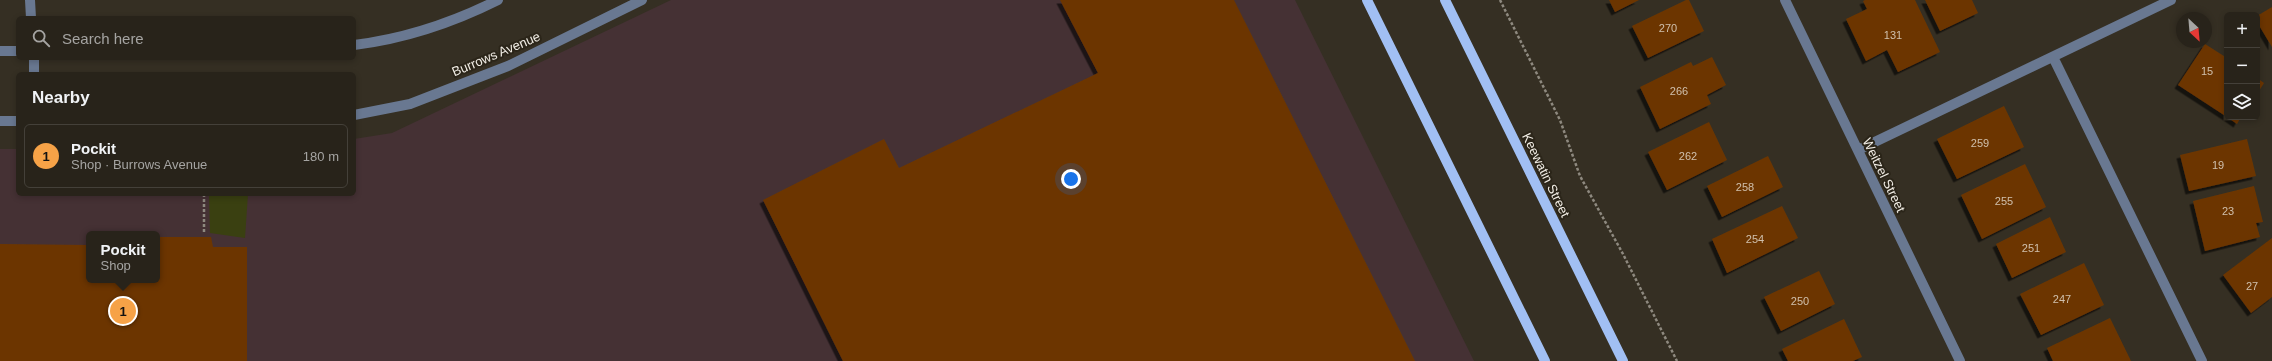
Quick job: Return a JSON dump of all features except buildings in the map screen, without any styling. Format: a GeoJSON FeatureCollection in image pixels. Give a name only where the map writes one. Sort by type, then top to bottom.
{"type":"FeatureCollection","features":[{"type":"Feature","properties":{"kind":"main road"},"geometry":{"type":"LineString","coordinates":[[1367,0],[1545,361]]}},
{"type":"Feature","properties":{"kind":"main road","name":"Keewatin Street"},"geometry":{"type":"LineString","coordinates":[[1445,0],[1623,361]]}},
{"type":"Feature","properties":{"kind":"street"},"geometry":{"type":"LineString","coordinates":[[30,0],[31,16]]}},
{"type":"Feature","properties":{"kind":"street"},"geometry":{"type":"LineString","coordinates":[[356,45],[386,41],[476,11],[498,0]]}},
{"type":"Feature","properties":{"kind":"street","name":"Burrows Avenue"},"geometry":{"type":"LineString","coordinates":[[356,115],[410,104],[508,66],[642,0]]}},
{"type":"Feature","properties":{"kind":"street","name":"Weitzel Street"},"geometry":{"type":"LineString","coordinates":[[1785,0],[1960,361]]}},
{"type":"Feature","properties":{"kind":"street"},"geometry":{"type":"LineString","coordinates":[[1858,150],[2171,0]]}},
{"type":"Feature","properties":{"kind":"street"},"geometry":{"type":"LineString","coordinates":[[0,51],[16,51]]}},
{"type":"Feature","properties":{"kind":"street"},"geometry":{"type":"LineString","coordinates":[[2053,57],[2202,361]]}},
{"type":"Feature","properties":{"kind":"street"},"geometry":{"type":"LineString","coordinates":[[34,60],[34,72]]}},
{"type":"Feature","properties":{"kind":"street"},"geometry":{"type":"LineString","coordinates":[[0,121],[16,121]]}},
{"type":"Feature","properties":{"kind":"path"},"geometry":{"type":"LineString","coordinates":[[1500,0],[1560,120],[1580,176],[1623,254],[1677,361]]}},
{"type":"Feature","properties":{"kind":"path"},"geometry":{"type":"LineString","coordinates":[[204,196],[204,232]]}},
{"type":"Feature","properties":{"kind":"shaded area"},"geometry":{"type":"Polygon","coordinates":[[[671,0],[1295,0],[1474,361],[0,361],[0,149],[16,149],[16,196],[356,196],[356,139],[392,133],[671,0]]]}},
{"type":"Feature","properties":{"kind":"green space"},"geometry":{"type":"Polygon","coordinates":[[[209,196],[248,196],[245,238],[210,233],[209,196]]]}},
{"type":"Feature","properties":{"kind":"place","name":"Pockit"},"geometry":{"type":"Point","coordinates":[123,311]}}]}
